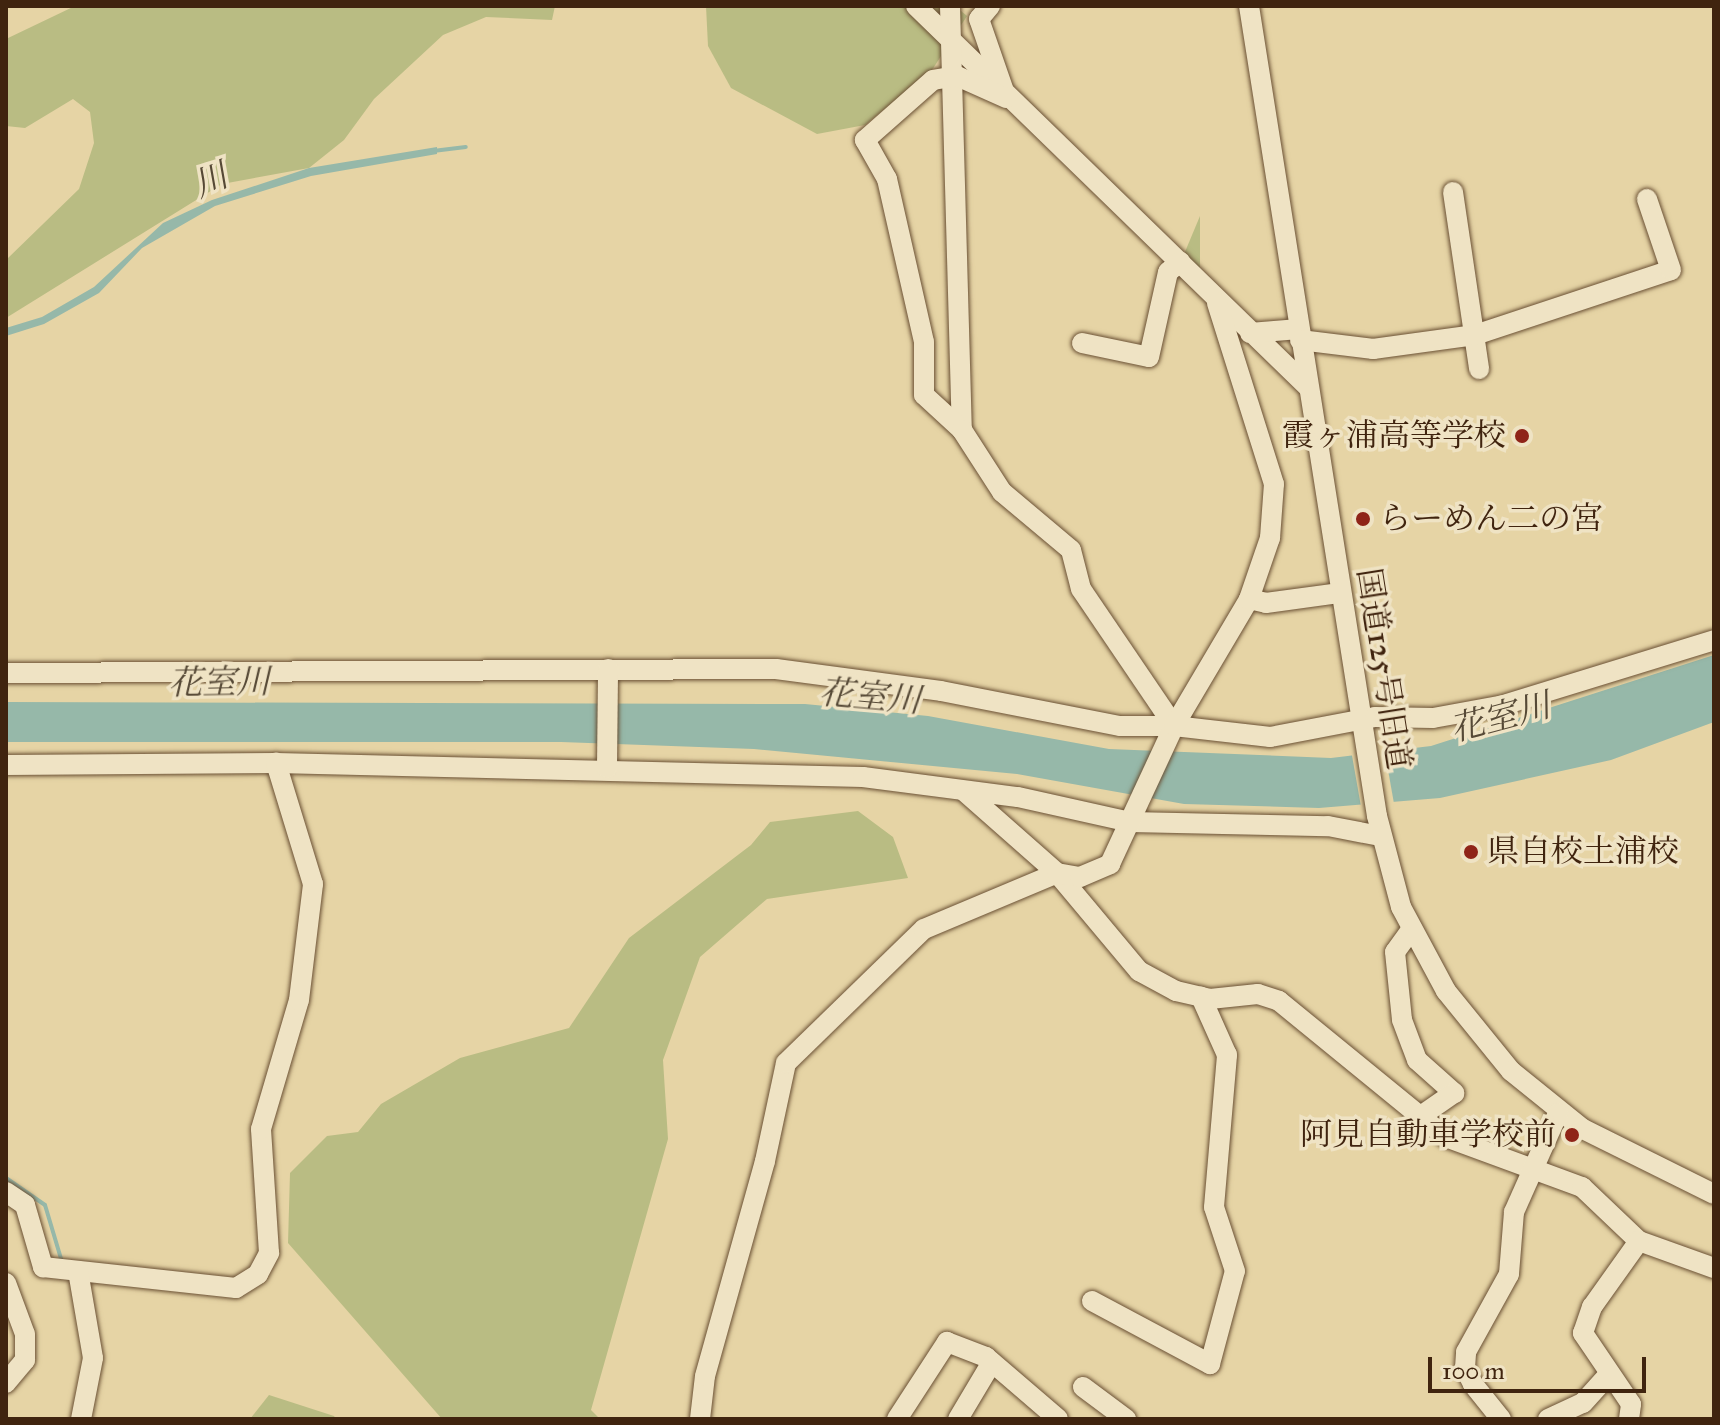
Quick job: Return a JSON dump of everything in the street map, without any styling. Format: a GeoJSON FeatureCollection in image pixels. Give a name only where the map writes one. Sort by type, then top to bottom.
{"type":"FeatureCollection","features":[{"type":"Feature","properties":{"kind":"street"},"geometry":{"type":"LineString","coordinates":[[916,6],[1006,98],[1308,387]]}},
{"type":"Feature","properties":{"kind":"street"},"geometry":{"type":"LineString","coordinates":[[950,6],[962,430]]}},
{"type":"Feature","properties":{"kind":"street"},"geometry":{"type":"LineString","coordinates":[[990,6],[979,19],[1006,98]]}},
{"type":"Feature","properties":{"kind":"street","name":"国道125号旧道"},"geometry":{"type":"LineString","coordinates":[[1249,6],[1378,826],[1411,930],[1461,1013],[1511,1071],[1558,1113],[1629,1156],[1714,1194]]}},
{"type":"Feature","properties":{"kind":"street"},"geometry":{"type":"LineString","coordinates":[[1006,98],[952,77],[933,80],[865,140],[887,179],[924,342],[924,395],[962,430],[1002,492],[1071,550],[1081,589],[1171,732]]}},
{"type":"Feature","properties":{"kind":"street"},"geometry":{"type":"LineString","coordinates":[[1453,192],[1479,369]]}},
{"type":"Feature","properties":{"kind":"street"},"geometry":{"type":"LineString","coordinates":[[1250,333],[1300,334],[1373,349],[1475,335],[1671,270],[1647,199]]}},
{"type":"Feature","properties":{"kind":"street"},"geometry":{"type":"LineString","coordinates":[[1082,343],[1149,357],[1168,272],[1180,262]]}},
{"type":"Feature","properties":{"kind":"street"},"geometry":{"type":"LineString","coordinates":[[700,1419],[705,1376],[765,1161],[786,1063],[924,929],[1057,873],[1096,874],[1110,864],[1171,732],[1249,599],[1270,538],[1274,484],[1217,303]]}},
{"type":"Feature","properties":{"kind":"street"},"geometry":{"type":"LineString","coordinates":[[1249,599],[1266,603],[1340,593]]}},
{"type":"Feature","properties":{"kind":"street"},"geometry":{"type":"LineString","coordinates":[[6,673],[776,669],[941,691],[1120,726],[1270,737],[1441,717],[1500,706],[1714,640]]}},
{"type":"Feature","properties":{"kind":"street"},"geometry":{"type":"LineString","coordinates":[[607,768],[608,669]]}},
{"type":"Feature","properties":{"kind":"street"},"geometry":{"type":"LineString","coordinates":[[6,1192],[25,1205],[43,1267],[236,1288],[258,1274],[269,1253],[261,1129],[299,1000],[313,884],[276,763]]}},
{"type":"Feature","properties":{"kind":"street"},"geometry":{"type":"LineString","coordinates":[[6,765],[276,763],[607,768],[863,777],[1133,815],[1378,826]]}},
{"type":"Feature","properties":{"kind":"street"},"geometry":{"type":"LineString","coordinates":[[961,789],[1057,873],[1139,971],[1176,991],[1201,997],[1258,994],[1279,1001],[1418,1118],[1458,1142],[1536,1167],[1582,1187],[1639,1241],[1714,1268]]}},
{"type":"Feature","properties":{"kind":"street"},"geometry":{"type":"LineString","coordinates":[[1411,930],[1395,952],[1402,1020],[1417,1060],[1454,1093],[1418,1118]]}},
{"type":"Feature","properties":{"kind":"street"},"geometry":{"type":"LineString","coordinates":[[1092,1301],[1210,1364],[1235,1271],[1214,1207],[1227,1055],[1201,997]]}},
{"type":"Feature","properties":{"kind":"street"},"geometry":{"type":"LineString","coordinates":[[1501,1419],[1473,1384],[1465,1368],[1466,1352],[1509,1274],[1514,1212],[1558,1113]]}},
{"type":"Feature","properties":{"kind":"street"},"geometry":{"type":"LineString","coordinates":[[1629,1419],[1631,1404],[1583,1333],[1592,1307],[1639,1241]]}},
{"type":"Feature","properties":{"kind":"street"},"geometry":{"type":"LineString","coordinates":[[78,1271],[93,1358],[81,1419]]}},
{"type":"Feature","properties":{"kind":"street"},"geometry":{"type":"LineString","coordinates":[[6,1283],[25,1334],[25,1360],[6,1383]]}},
{"type":"Feature","properties":{"kind":"street"},"geometry":{"type":"LineString","coordinates":[[897,1419],[947,1342],[992,1362],[1058,1419]]}},
{"type":"Feature","properties":{"kind":"street"},"geometry":{"type":"LineString","coordinates":[[958,1419],[992,1362]]}},
{"type":"Feature","properties":{"kind":"street"},"geometry":{"type":"LineString","coordinates":[[1548,1419],[1583,1403],[1609,1374]]}},
{"type":"Feature","properties":{"kind":"street"},"geometry":{"type":"LineString","coordinates":[[1083,1387],[1126,1419]]}},
{"type":"Feature","properties":{"kind":"green space"},"geometry":{"type":"Polygon","coordinates":[[[75,6],[555,6],[552,20],[486,17],[443,35],[374,99],[344,140],[309,168],[222,184],[6,318],[6,260],[79,189],[94,143],[90,112],[73,99],[25,128],[6,126],[6,39],[75,6]]]}},
{"type":"Feature","properties":{"kind":"green space"},"geometry":{"type":"Polygon","coordinates":[[[706,6],[955,6],[967,16],[932,70],[865,125],[817,134],[731,88],[708,46],[706,6]]]}},
{"type":"Feature","properties":{"kind":"green space"},"geometry":{"type":"Polygon","coordinates":[[[1200,216],[1200,281],[1182,259],[1200,216]]]}},
{"type":"Feature","properties":{"kind":"green space"},"geometry":{"type":"Polygon","coordinates":[[[858,811],[893,837],[908,878],[767,899],[700,957],[663,1060],[668,1139],[591,1410],[600,1419],[442,1419],[288,1243],[290,1173],[327,1136],[358,1132],[381,1104],[460,1058],[569,1028],[629,938],[751,845],[770,822],[858,811]]]}},
{"type":"Feature","properties":{"kind":"green space"},"geometry":{"type":"Polygon","coordinates":[[[269,1395],[334,1416],[336,1419],[250,1419],[269,1395]]]}},
{"type":"Feature","properties":{"kind":"shaded area"},"geometry":{"type":"Polygon","coordinates":[[[437,147],[437,154],[311,176],[215,206],[142,248],[99,293],[44,324],[6,336],[6,328],[42,317],[94,287],[163,223],[212,200],[309,168],[437,147]]]}},
{"type":"Feature","properties":{"kind":"shaded area"},"geometry":{"type":"Polygon","coordinates":[[[1714,655],[1714,722],[1611,760],[1440,798],[1319,808],[1184,804],[1017,774],[754,749],[561,742],[6,742],[6,702],[805,704],[928,716],[1109,749],[1331,758],[1431,746],[1714,655]]]}},
{"type":"Feature","properties":{"kind":"pier"},"geometry":{"type":"Polygon","coordinates":[[[1384,747],[1394,806],[1362,812],[1352,753],[1384,747]]]}},
{"type":"Feature","properties":{"kind":"waterway","name":"川"},"geometry":{"type":"LineString","coordinates":[[433,151],[466,147]]}},
{"type":"Feature","properties":{"kind":"waterway"},"geometry":{"type":"LineString","coordinates":[[6,1178],[45,1205],[62,1262]]}},
{"type":"Feature","properties":{"kind":"place","name":"霞ヶ浦高等学校"},"geometry":{"type":"Point","coordinates":[1522,436]}},
{"type":"Feature","properties":{"kind":"place","name":"らーめん二の宮"},"geometry":{"type":"Point","coordinates":[1363,519]}},
{"type":"Feature","properties":{"kind":"place","name":"県自校土浦校"},"geometry":{"type":"Point","coordinates":[1471,852]}},
{"type":"Feature","properties":{"kind":"place","name":"阿見自動車学校前"},"geometry":{"type":"Point","coordinates":[1572,1135]}},
{"type":"Feature","properties":{"kind":"water label","name":"花室川"},"geometry":{"type":"Point","coordinates":[219,682]}},
{"type":"Feature","properties":{"kind":"water label","name":"花室川"},"geometry":{"type":"Point","coordinates":[870,696]}},
{"type":"Feature","properties":{"kind":"water label","name":"花室川"},"geometry":{"type":"Point","coordinates":[1500,717]}}]}
